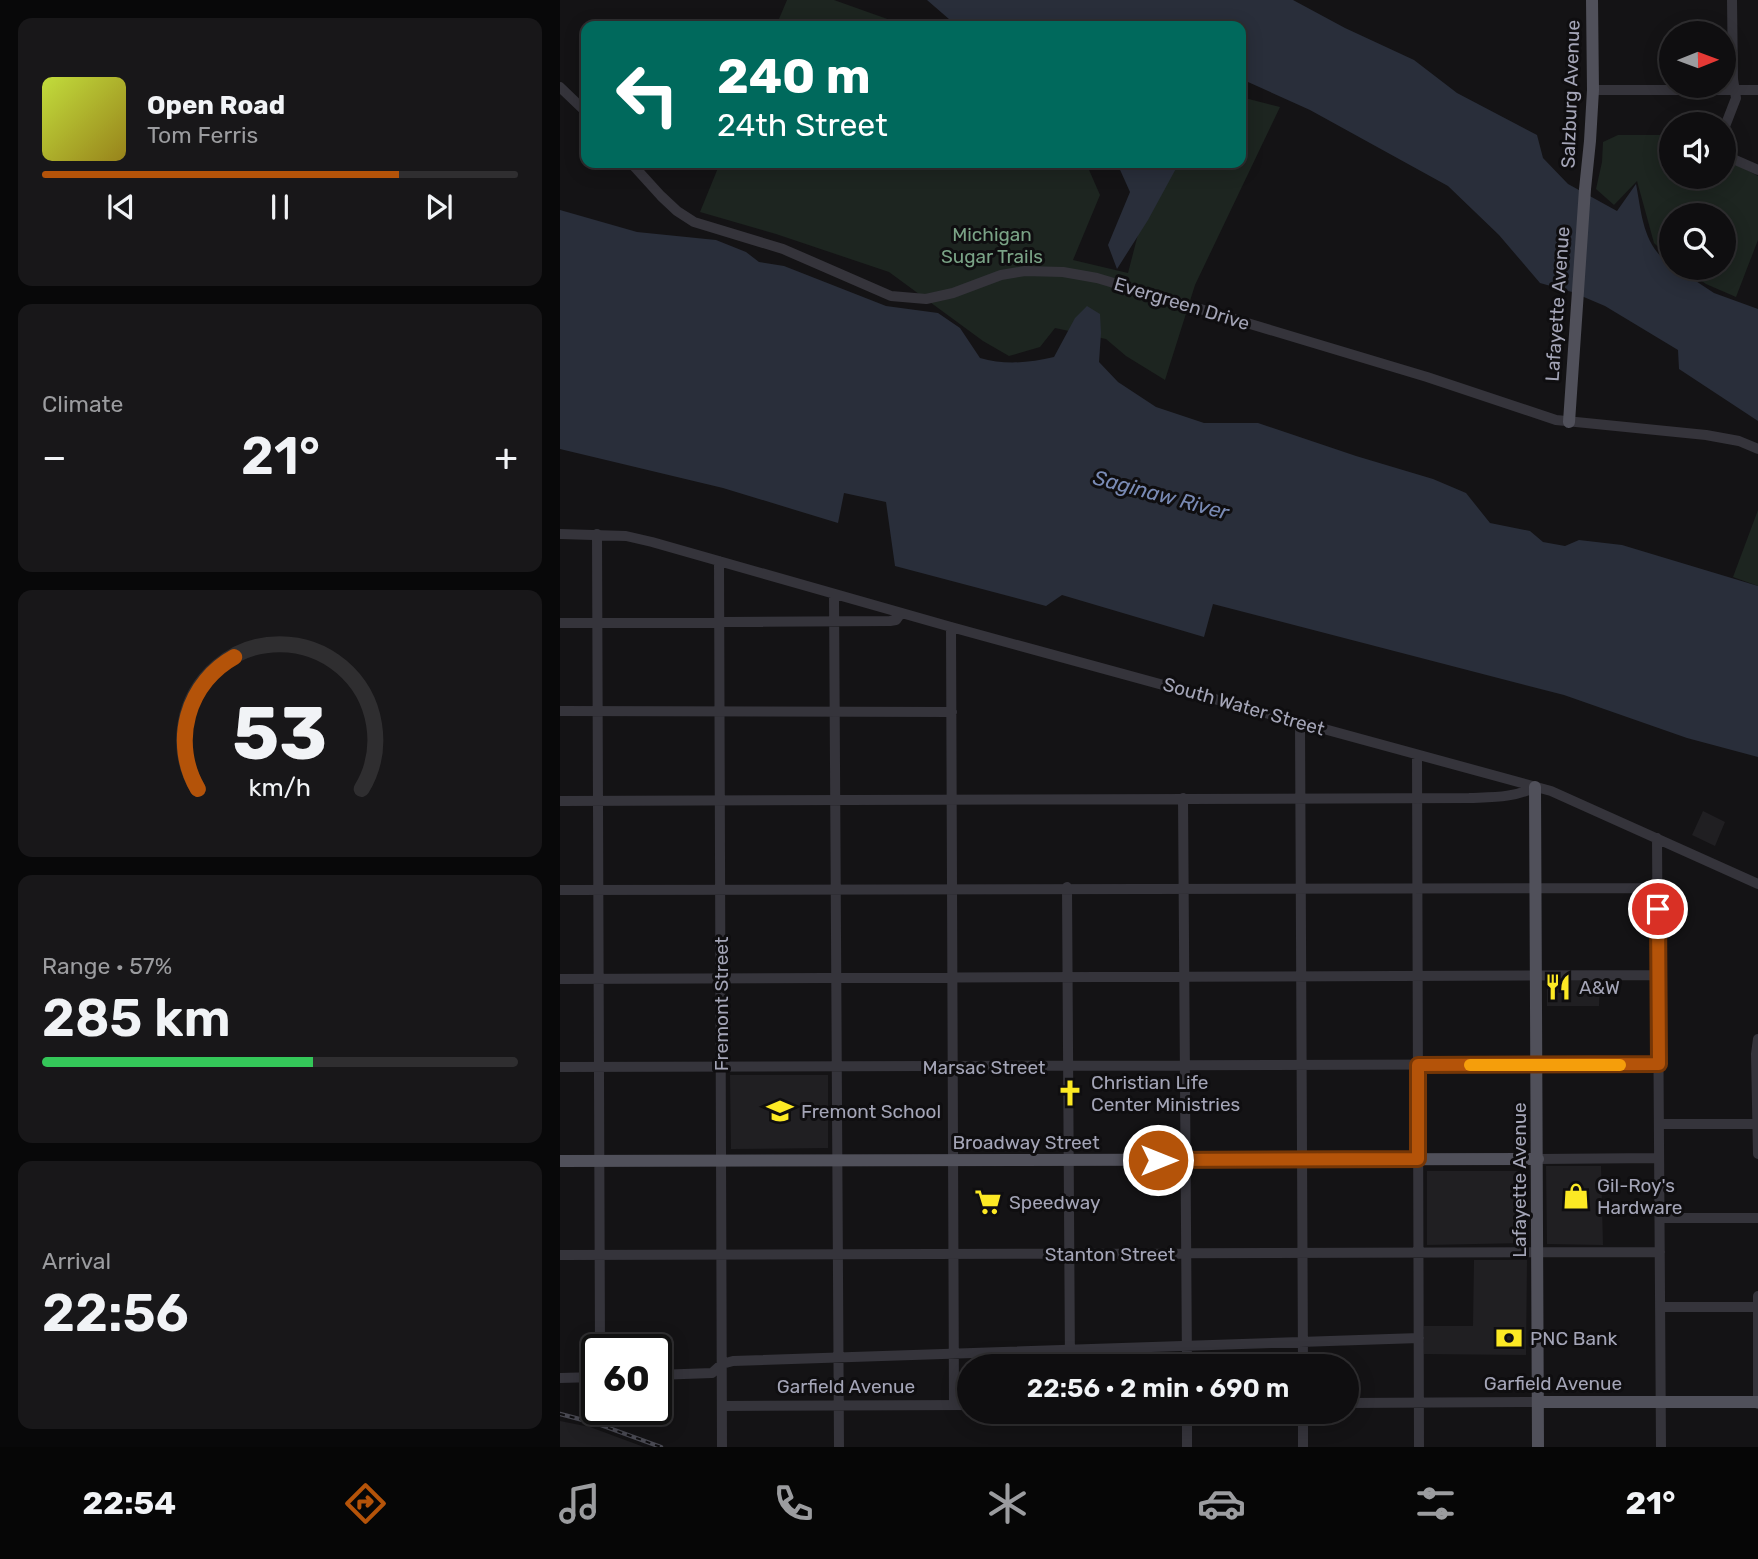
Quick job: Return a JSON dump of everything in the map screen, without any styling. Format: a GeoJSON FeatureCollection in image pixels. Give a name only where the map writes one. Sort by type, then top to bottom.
{"type":"FeatureCollection","features":[{"type":"Feature","properties":{"kind":"main road","name":"Salzburg Avenue"},"geometry":{"type":"LineString","coordinates":[[1585,190],[1593,90],[1592,0]]}},
{"type":"Feature","properties":{"kind":"main road","name":"Lafayette Avenue"},"geometry":{"type":"LineString","coordinates":[[1569,422],[1585,190]]}},
{"type":"Feature","properties":{"kind":"main road","name":"Lafayette Avenue"},"geometry":{"type":"LineString","coordinates":[[1535,787],[1538,1447]]}},
{"type":"Feature","properties":{"kind":"main road","name":"Broadway Street"},"geometry":{"type":"LineString","coordinates":[[560,1161],[1538,1159]]}},
{"type":"Feature","properties":{"kind":"main road","name":"Garfield Avenue"},"geometry":{"type":"LineString","coordinates":[[1538,1402],[1758,1403]]}},
{"type":"Feature","properties":{"kind":"street"},"geometry":{"type":"LineString","coordinates":[[1732,0],[1732,21]]}},
{"type":"Feature","properties":{"kind":"street"},"geometry":{"type":"LineString","coordinates":[[560,87],[581,107]]}},
{"type":"Feature","properties":{"kind":"street"},"geometry":{"type":"LineString","coordinates":[[1593,90],[1659,90]]}},
{"type":"Feature","properties":{"kind":"street"},"geometry":{"type":"LineString","coordinates":[[1736,90],[1758,90]]}},
{"type":"Feature","properties":{"kind":"street"},"geometry":{"type":"LineString","coordinates":[[1736,160],[1758,170]]}},
{"type":"Feature","properties":{"kind":"street","name":"Evergreen Drive"},"geometry":{"type":"LineString","coordinates":[[636,168],[677,211],[694,222],[783,249],[891,296],[926,299],[1001,275],[1026,271],[1063,272],[1097,278],[1427,377],[1556,420],[1706,435],[1739,441],[1758,449]]}},
{"type":"Feature","properties":{"kind":"street","name":"South Water Street"},"geometry":{"type":"LineString","coordinates":[[560,534],[626,536],[1551,791],[1758,884]]}},
{"type":"Feature","properties":{"kind":"street"},"geometry":{"type":"LineString","coordinates":[[597,534],[600,1334]]}},
{"type":"Feature","properties":{"kind":"street","name":"Fremont Street"},"geometry":{"type":"LineString","coordinates":[[719,561],[722,1447]]}},
{"type":"Feature","properties":{"kind":"street"},"geometry":{"type":"LineString","coordinates":[[834,594],[839,1447]]}},
{"type":"Feature","properties":{"kind":"street"},"geometry":{"type":"LineString","coordinates":[[560,623],[890,621],[896,620],[901,613]]}},
{"type":"Feature","properties":{"kind":"street"},"geometry":{"type":"LineString","coordinates":[[951,627],[954,1405]]}},
{"type":"Feature","properties":{"kind":"street"},"geometry":{"type":"LineString","coordinates":[[560,711],[952,712]]}},
{"type":"Feature","properties":{"kind":"street"},"geometry":{"type":"LineString","coordinates":[[1300,722],[1303,1354]]}},
{"type":"Feature","properties":{"kind":"street"},"geometry":{"type":"LineString","coordinates":[[1417,755],[1419,1447]]}},
{"type":"Feature","properties":{"kind":"street"},"geometry":{"type":"LineString","coordinates":[[560,801],[1501,797],[1535,787]]}},
{"type":"Feature","properties":{"kind":"street"},"geometry":{"type":"LineString","coordinates":[[1183,798],[1187,1354]]}},
{"type":"Feature","properties":{"kind":"street"},"geometry":{"type":"LineString","coordinates":[[1657,838],[1661,1447]]}},
{"type":"Feature","properties":{"kind":"street"},"geometry":{"type":"LineString","coordinates":[[1068,887],[1070,1354]]}},
{"type":"Feature","properties":{"kind":"street"},"geometry":{"type":"LineString","coordinates":[[560,890],[1658,888]]}},
{"type":"Feature","properties":{"kind":"street"},"geometry":{"type":"LineString","coordinates":[[560,979],[1659,975]]}},
{"type":"Feature","properties":{"kind":"street"},"geometry":{"type":"LineString","coordinates":[[1758,1039],[1758,1154]]}},
{"type":"Feature","properties":{"kind":"street","name":"Marsac Street"},"geometry":{"type":"LineString","coordinates":[[560,1067],[1659,1064]]}},
{"type":"Feature","properties":{"kind":"street"},"geometry":{"type":"LineString","coordinates":[[1660,1124],[1758,1124]]}},
{"type":"Feature","properties":{"kind":"street","name":"Broadway Street"},"geometry":{"type":"LineString","coordinates":[[1538,1159],[1660,1158]]}},
{"type":"Feature","properties":{"kind":"street"},"geometry":{"type":"LineString","coordinates":[[1660,1218],[1758,1218]]}},
{"type":"Feature","properties":{"kind":"street","name":"Stanton Street"},"geometry":{"type":"LineString","coordinates":[[560,1255],[1660,1252]]}},
{"type":"Feature","properties":{"kind":"street"},"geometry":{"type":"LineString","coordinates":[[1758,1296],[1758,1403]]}},
{"type":"Feature","properties":{"kind":"street"},"geometry":{"type":"LineString","coordinates":[[1660,1307],[1758,1307]]}},
{"type":"Feature","properties":{"kind":"street"},"geometry":{"type":"LineString","coordinates":[[672,1374],[712,1373],[722,1364],[733,1361],[1419,1338]]}},
{"type":"Feature","properties":{"kind":"street"},"geometry":{"type":"LineString","coordinates":[[560,1378],[581,1377]]}},
{"type":"Feature","properties":{"kind":"street","name":"Garfield Avenue"},"geometry":{"type":"LineString","coordinates":[[1359,1403],[1538,1402]]}},
{"type":"Feature","properties":{"kind":"street","name":"Garfield Avenue"},"geometry":{"type":"LineString","coordinates":[[722,1406],[954,1405]]}},
{"type":"Feature","properties":{"kind":"street"},"geometry":{"type":"LineString","coordinates":[[1186,1424],[1187,1447]]}},
{"type":"Feature","properties":{"kind":"street"},"geometry":{"type":"LineString","coordinates":[[1303,1424],[1303,1447]]}},
{"type":"Feature","properties":{"kind":"shaded area"},"geometry":{"type":"Polygon","coordinates":[[[1703,811],[1725,822],[1715,846],[1692,835],[1703,811]]]}},
{"type":"Feature","properties":{"kind":"shaded area"},"geometry":{"type":"Polygon","coordinates":[[[1547,979],[1600,980],[1599,1006],[1547,1006],[1547,979]]]}},
{"type":"Feature","properties":{"kind":"shaded area","name":"Fremont School"},"geometry":{"type":"Polygon","coordinates":[[[730,1075],[828,1075],[828,1148],[731,1149],[730,1075]]]}},
{"type":"Feature","properties":{"kind":"shaded area"},"geometry":{"type":"Polygon","coordinates":[[[1546,1166],[1601,1166],[1603,1245],[1547,1244],[1546,1166]]]}},
{"type":"Feature","properties":{"kind":"shaded area"},"geometry":{"type":"Polygon","coordinates":[[[1427,1171],[1526,1171],[1526,1243],[1427,1245],[1427,1171]]]}},
{"type":"Feature","properties":{"kind":"shaded area"},"geometry":{"type":"Polygon","coordinates":[[[1474,1260],[1527,1260],[1526,1355],[1424,1354],[1424,1326],[1473,1326],[1474,1260]]]}},
{"type":"Feature","properties":{"kind":"shaded area"},"geometry":{"type":"Polygon","coordinates":[[[560,1421],[590,1427],[644,1447],[560,1447],[560,1421]]]}},
{"type":"Feature","properties":{"kind":"green space"},"geometry":{"type":"Polygon","coordinates":[[[787,0],[834,0],[893,21],[778,21],[787,0]]]}},
{"type":"Feature","properties":{"kind":"green space","name":"Michigan Sugar Trails"},"geometry":{"type":"Polygon","coordinates":[[[1246,98],[1280,107],[1195,285],[1165,380],[1126,356],[1106,339],[1055,328],[1040,347],[1009,356],[983,341],[889,272],[700,212],[718,168],[1088,168],[1100,195],[1073,260],[1128,273],[1154,172],[1151,168],[1246,168],[1246,98]]]}},
{"type":"Feature","properties":{"kind":"green space"},"geometry":{"type":"Polygon","coordinates":[[[1618,135],[1659,135],[1659,189],[1736,189],[1736,164],[1758,176],[1758,240],[1736,297],[1700,280],[1736,280],[1736,203],[1659,203],[1659,248],[1654,243],[1637,181],[1614,205],[1596,189],[1603,142],[1618,135]]]}},
{"type":"Feature","properties":{"kind":"green space"},"geometry":{"type":"Polygon","coordinates":[[[1758,510],[1758,586],[1733,577],[1758,510]]]}},
{"type":"Feature","properties":{"kind":"water"},"geometry":{"type":"Polygon","coordinates":[[[927,0],[1293,0],[1414,60],[1457,93],[1537,135],[1543,158],[1568,184],[1617,211],[1636,184],[1645,229],[1659,254],[1659,280],[1694,280],[1714,293],[1758,309],[1758,421],[1679,369],[1678,350],[1605,306],[1572,292],[1540,283],[1499,235],[1448,186],[1310,110],[1246,82],[1246,21],[951,21],[927,0]]]}},
{"type":"Feature","properties":{"kind":"water"},"geometry":{"type":"Polygon","coordinates":[[[1119,168],[1176,168],[1117,269],[1108,245],[1130,192],[1119,168]]]}},
{"type":"Feature","properties":{"kind":"water","name":"Saginaw River"},"geometry":{"type":"Polygon","coordinates":[[[560,210],[637,232],[716,240],[746,252],[759,262],[784,266],[886,306],[938,313],[960,328],[980,358],[998,362],[1035,361],[1054,357],[1075,318],[1087,306],[1100,314],[1099,362],[1118,382],[1156,407],[1204,423],[1258,423],[1433,479],[1466,493],[1490,523],[1530,531],[1543,542],[1565,546],[1579,540],[1622,545],[1758,586],[1758,757],[1687,738],[1564,695],[1213,604],[1204,637],[1062,595],[1046,606],[895,566],[886,502],[844,493],[838,523],[723,488],[560,449],[560,210]]]}},
{"type":"Feature","properties":{"kind":"railway"},"geometry":{"type":"LineString","coordinates":[[560,1414],[598,1424],[661,1447]]}},
{"type":"Feature","properties":{"kind":"slow traffic"},"geometry":{"type":"LineString","coordinates":[[1470,1065],[1620,1065]]}},
{"type":"Feature","properties":{"kind":"place","name":"A&W"},"geometry":{"type":"Point","coordinates":[1558,987]}},
{"type":"Feature","properties":{"kind":"place","name":"Christian Life Center Ministries"},"geometry":{"type":"Point","coordinates":[1070,1093]}},
{"type":"Feature","properties":{"kind":"place","name":"Fremont School"},"geometry":{"type":"Point","coordinates":[780,1111]}},
{"type":"Feature","properties":{"kind":"place","name":"Gil-Roy's Hardware"},"geometry":{"type":"Point","coordinates":[1576,1196]}},
{"type":"Feature","properties":{"kind":"place","name":"Speedway"},"geometry":{"type":"Point","coordinates":[988,1202]}},
{"type":"Feature","properties":{"kind":"place","name":"PNC Bank"},"geometry":{"type":"Point","coordinates":[1509,1338]}},
{"type":"Feature","properties":{"kind":"route"},"geometry":{"type":"LineString","coordinates":[[1158,1160],[1418,1159],[1418,1065],[1659,1064],[1658,909]]}}]}
